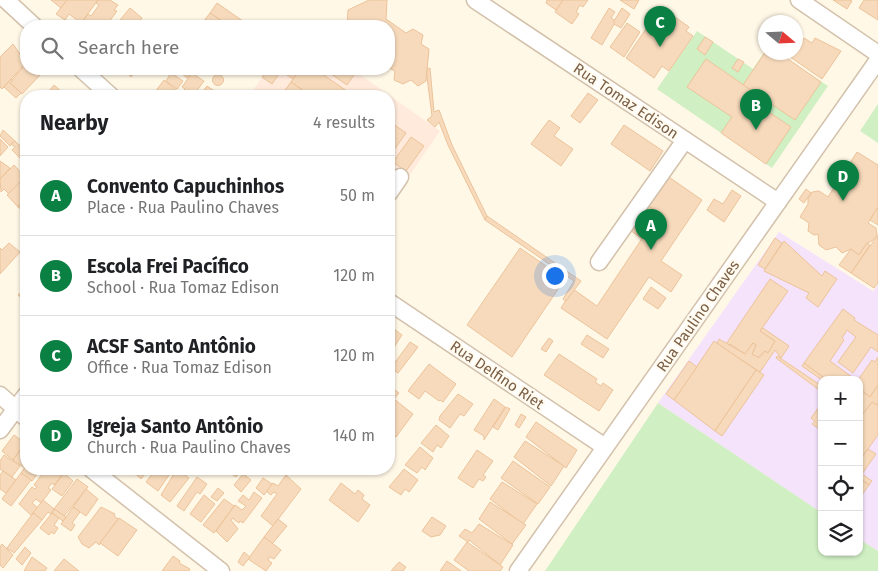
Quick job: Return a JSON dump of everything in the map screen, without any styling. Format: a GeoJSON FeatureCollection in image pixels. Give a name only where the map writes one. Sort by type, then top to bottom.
{"type":"FeatureCollection","features":[{"type":"Feature","properties":{"kind":"street"},"geometry":{"type":"LineString","coordinates":[[6,0],[28,20]]}},
{"type":"Feature","properties":{"kind":"street","name":"Rua Tomaz Edison"},"geometry":{"type":"LineString","coordinates":[[476,0],[778,202]]}},
{"type":"Feature","properties":{"kind":"street"},"geometry":{"type":"LineString","coordinates":[[799,0],[878,54]]}},
{"type":"Feature","properties":{"kind":"street","name":"Rua Paulino Chaves"},"geometry":{"type":"LineString","coordinates":[[518,571],[878,60]]}},
{"type":"Feature","properties":{"kind":"street"},"geometry":{"type":"LineString","coordinates":[[88,75],[104,90]]}},
{"type":"Feature","properties":{"kind":"street"},"geometry":{"type":"LineString","coordinates":[[599,262],[685,140]]}},
{"type":"Feature","properties":{"kind":"street"},"geometry":{"type":"LineString","coordinates":[[395,184],[400,177]]}},
{"type":"Feature","properties":{"kind":"street","name":"Rua Delfino Riet"},"geometry":{"type":"LineString","coordinates":[[395,306],[605,447]]}},
{"type":"Feature","properties":{"kind":"street"},"geometry":{"type":"LineString","coordinates":[[0,395],[20,413]]}},
{"type":"Feature","properties":{"kind":"street"},"geometry":{"type":"LineString","coordinates":[[0,430],[20,415]]}},
{"type":"Feature","properties":{"kind":"street"},"geometry":{"type":"LineString","coordinates":[[99,475],[222,571]]}},
{"type":"Feature","properties":{"kind":"shaded area"},"geometry":{"type":"Polygon","coordinates":[[[264,75],[361,75],[382,90],[253,90],[264,75]]]}},
{"type":"Feature","properties":{"kind":"shaded area"},"geometry":{"type":"Polygon","coordinates":[[[395,99],[440,131],[395,196],[395,99]]]}},
{"type":"Feature","properties":{"kind":"shaded area"},"geometry":{"type":"Polygon","coordinates":[[[779,232],[873,291],[878,285],[878,551],[863,542],[863,376],[818,376],[818,510],[658,403],[779,232]]]}},
{"type":"Feature","properties":{"kind":"green space"},"geometry":{"type":"Polygon","coordinates":[[[697,31],[753,69],[759,60],[789,60],[828,86],[772,168],[657,89],[697,31]]]}},
{"type":"Feature","properties":{"kind":"green space"},"geometry":{"type":"Polygon","coordinates":[[[878,104],[878,143],[860,131],[878,104]]]}},
{"type":"Feature","properties":{"kind":"green space"},"geometry":{"type":"Polygon","coordinates":[[[658,403],[818,510],[818,556],[863,556],[863,542],[878,551],[878,571],[545,571],[658,403]]]}},
{"type":"Feature","properties":{"kind":"building"},"geometry":{"type":"Polygon","coordinates":[[[51,0],[67,0],[61,8],[51,0]]]}},
{"type":"Feature","properties":{"kind":"building"},"geometry":{"type":"Polygon","coordinates":[[[67,0],[98,0],[83,20],[77,20],[69,14],[65,20],[56,14],[67,0]]]}},
{"type":"Feature","properties":{"kind":"building"},"geometry":{"type":"Polygon","coordinates":[[[98,0],[110,0],[118,5],[114,10],[117,11],[110,20],[84,20],[88,14],[91,16],[99,5],[96,3],[98,0]]]}},
{"type":"Feature","properties":{"kind":"building"},"geometry":{"type":"Polygon","coordinates":[[[369,0],[387,0],[387,20],[347,20],[348,10],[369,0]]]}},
{"type":"Feature","properties":{"kind":"building"},"geometry":{"type":"Polygon","coordinates":[[[547,0],[563,0],[556,10],[546,3],[547,0]]]}},
{"type":"Feature","properties":{"kind":"building"},"geometry":{"type":"Polygon","coordinates":[[[563,0],[588,0],[583,7],[580,5],[576,12],[579,14],[572,24],[555,12],[563,0]]]}},
{"type":"Feature","properties":{"kind":"building"},"geometry":{"type":"Polygon","coordinates":[[[620,0],[639,0],[634,9],[620,0]]]}},
{"type":"Feature","properties":{"kind":"building"},"geometry":{"type":"Polygon","coordinates":[[[833,0],[850,0],[852,1],[847,9],[833,0]]]}},
{"type":"Feature","properties":{"kind":"building"},"geometry":{"type":"Polygon","coordinates":[[[864,0],[878,0],[878,20],[859,8],[864,0]]]}},
{"type":"Feature","properties":{"kind":"building"},"geometry":{"type":"Polygon","coordinates":[[[217,3],[241,20],[220,20],[210,13],[217,3]]]}},
{"type":"Feature","properties":{"kind":"building"},"geometry":{"type":"Polygon","coordinates":[[[661,7],[689,27],[686,31],[693,36],[669,71],[662,66],[654,78],[626,58],[661,7]]]}},
{"type":"Feature","properties":{"kind":"building"},"geometry":{"type":"Polygon","coordinates":[[[130,8],[142,18],[140,20],[120,20],[130,8]]]}},
{"type":"Feature","properties":{"kind":"building"},"geometry":{"type":"Polygon","coordinates":[[[609,8],[615,12],[611,18],[616,21],[602,45],[591,38],[609,8]]]}},
{"type":"Feature","properties":{"kind":"building"},"geometry":{"type":"Polygon","coordinates":[[[622,8],[630,14],[621,28],[614,24],[614,21],[622,8]]]}},
{"type":"Feature","properties":{"kind":"building"},"geometry":{"type":"Polygon","coordinates":[[[210,13],[220,20],[205,20],[210,13]]]}},
{"type":"Feature","properties":{"kind":"building"},"geometry":{"type":"Polygon","coordinates":[[[627,23],[640,32],[624,57],[610,47],[627,23]]]}},
{"type":"Feature","properties":{"kind":"building"},"geometry":{"type":"Polygon","coordinates":[[[395,25],[406,33],[413,29],[423,35],[421,44],[429,49],[426,81],[418,86],[411,80],[403,84],[394,80],[395,25]]]}},
{"type":"Feature","properties":{"kind":"building"},"geometry":{"type":"Polygon","coordinates":[[[705,37],[713,42],[705,55],[697,49],[705,37]]]}},
{"type":"Feature","properties":{"kind":"building"},"geometry":{"type":"Polygon","coordinates":[[[804,38],[812,43],[815,38],[841,51],[822,79],[795,60],[803,60],[804,38]]]}},
{"type":"Feature","properties":{"kind":"building"},"geometry":{"type":"Polygon","coordinates":[[[13,44],[20,54],[20,70],[2,89],[0,87],[0,57],[13,44]]]}},
{"type":"Feature","properties":{"kind":"building"},"geometry":{"type":"Polygon","coordinates":[[[706,59],[764,99],[760,106],[791,127],[766,164],[721,133],[732,117],[687,87],[706,59]]]}},
{"type":"Feature","properties":{"kind":"building"},"geometry":{"type":"Polygon","coordinates":[[[738,59],[744,62],[738,72],[732,68],[738,59]]]}},
{"type":"Feature","properties":{"kind":"building"},"geometry":{"type":"Polygon","coordinates":[[[760,60],[789,60],[821,82],[795,120],[743,85],[760,60]]]}},
{"type":"Feature","properties":{"kind":"building"},"geometry":{"type":"Polygon","coordinates":[[[430,68],[434,112],[439,110],[452,145],[487,216],[485,220],[448,145],[439,122],[435,127],[427,120],[432,116],[427,77],[427,69],[430,68]]]}},
{"type":"Feature","properties":{"kind":"building"},"geometry":{"type":"Polygon","coordinates":[[[20,70],[20,75],[40,75],[26,90],[20,90],[20,92],[10,83],[20,70]]]}},
{"type":"Feature","properties":{"kind":"building"},"geometry":{"type":"Polygon","coordinates":[[[170,75],[174,75],[183,81],[177,89],[166,81],[170,75]]]}},
{"type":"Feature","properties":{"kind":"building"},"geometry":{"type":"Polygon","coordinates":[[[191,75],[195,75],[204,81],[197,90],[184,90],[182,87],[191,75]]]}},
{"type":"Feature","properties":{"kind":"building"},"geometry":{"type":"Polygon","coordinates":[[[216,75],[220,75],[223,78],[222,84],[218,86],[212,80],[216,75]]]}},
{"type":"Feature","properties":{"kind":"building"},"geometry":{"type":"Polygon","coordinates":[[[264,75],[278,75],[272,84],[262,77],[264,75]]]}},
{"type":"Feature","properties":{"kind":"building"},"geometry":{"type":"Polygon","coordinates":[[[287,75],[296,75],[293,79],[287,75]]]}},
{"type":"Feature","properties":{"kind":"building"},"geometry":{"type":"Polygon","coordinates":[[[296,75],[324,75],[345,90],[302,90],[291,82],[296,75]]]}},
{"type":"Feature","properties":{"kind":"building"},"geometry":{"type":"Polygon","coordinates":[[[333,75],[354,75],[347,85],[333,75]]]}},
{"type":"Feature","properties":{"kind":"building"},"geometry":{"type":"Polygon","coordinates":[[[11,79],[13,80],[10,83],[20,94],[16,98],[4,87],[11,79]]]}},
{"type":"Feature","properties":{"kind":"building"},"geometry":{"type":"Polygon","coordinates":[[[164,80],[176,90],[156,90],[164,80]]]}},
{"type":"Feature","properties":{"kind":"building"},"geometry":{"type":"Polygon","coordinates":[[[291,82],[302,90],[285,90],[291,82]]]}},
{"type":"Feature","properties":{"kind":"building"},"geometry":{"type":"Polygon","coordinates":[[[54,85],[60,90],[50,90],[54,85]]]}},
{"type":"Feature","properties":{"kind":"building"},"geometry":{"type":"Polygon","coordinates":[[[207,86],[213,90],[204,90],[207,86]]]}},
{"type":"Feature","properties":{"kind":"building"},"geometry":{"type":"Polygon","coordinates":[[[588,93],[598,100],[580,123],[571,116],[588,93]]]}},
{"type":"Feature","properties":{"kind":"building"},"geometry":{"type":"Polygon","coordinates":[[[549,120],[560,128],[554,136],[573,149],[561,166],[531,144],[549,120]]]}},
{"type":"Feature","properties":{"kind":"building"},"geometry":{"type":"Polygon","coordinates":[[[395,125],[406,133],[395,149],[395,125]]]}},
{"type":"Feature","properties":{"kind":"building"},"geometry":{"type":"Polygon","coordinates":[[[624,125],[663,151],[650,171],[611,144],[624,125]]]}},
{"type":"Feature","properties":{"kind":"building"},"geometry":{"type":"Polygon","coordinates":[[[3,130],[15,141],[10,146],[0,136],[3,130]]]}},
{"type":"Feature","properties":{"kind":"building"},"geometry":{"type":"Polygon","coordinates":[[[411,137],[424,146],[406,171],[395,163],[395,159],[411,137]]]}},
{"type":"Feature","properties":{"kind":"building"},"geometry":{"type":"Polygon","coordinates":[[[0,139],[8,147],[0,156],[0,139]]]}},
{"type":"Feature","properties":{"kind":"building"},"geometry":{"type":"Polygon","coordinates":[[[15,141],[20,146],[20,158],[12,150],[15,147],[11,144],[15,141]]]}},
{"type":"Feature","properties":{"kind":"building"},"geometry":{"type":"Polygon","coordinates":[[[857,152],[878,165],[878,207],[868,223],[876,228],[877,235],[872,241],[867,243],[859,255],[851,249],[842,253],[836,247],[826,250],[819,245],[818,234],[814,235],[808,231],[809,223],[800,217],[808,204],[808,199],[812,192],[819,191],[828,197],[857,152]]]}},
{"type":"Feature","properties":{"kind":"building"},"geometry":{"type":"Polygon","coordinates":[[[0,161],[10,168],[0,179],[0,161]]]}},
{"type":"Feature","properties":{"kind":"building"},"geometry":{"type":"Polygon","coordinates":[[[14,165],[20,172],[20,182],[9,194],[4,189],[1,192],[0,179],[14,165]]]}},
{"type":"Feature","properties":{"kind":"building"},"geometry":{"type":"Polygon","coordinates":[[[666,175],[702,200],[661,261],[682,275],[671,292],[649,277],[607,339],[561,308],[573,289],[597,306],[659,213],[646,205],[666,175]]]}},
{"type":"Feature","properties":{"kind":"building"},"geometry":{"type":"Polygon","coordinates":[[[20,182],[20,205],[18,207],[7,195],[20,182]]]}},
{"type":"Feature","properties":{"kind":"building"},"geometry":{"type":"Polygon","coordinates":[[[806,189],[811,193],[804,203],[799,199],[806,189]]]}},
{"type":"Feature","properties":{"kind":"building"},"geometry":{"type":"Polygon","coordinates":[[[732,190],[741,196],[724,222],[707,210],[714,199],[723,204],[732,190]]]}},
{"type":"Feature","properties":{"kind":"building"},"geometry":{"type":"Polygon","coordinates":[[[647,205],[659,213],[642,239],[630,230],[647,205]]]}},
{"type":"Feature","properties":{"kind":"building"},"geometry":{"type":"Polygon","coordinates":[[[878,207],[878,225],[870,220],[878,207]]]}},
{"type":"Feature","properties":{"kind":"building"},"geometry":{"type":"Polygon","coordinates":[[[487,216],[581,281],[566,301],[563,299],[574,281],[485,220],[487,216]]]}},
{"type":"Feature","properties":{"kind":"building"},"geometry":{"type":"Polygon","coordinates":[[[878,235],[878,283],[874,288],[851,273],[878,235]]]}},
{"type":"Feature","properties":{"kind":"building"},"geometry":{"type":"Polygon","coordinates":[[[775,238],[782,243],[765,269],[758,265],[775,238]]]}},
{"type":"Feature","properties":{"kind":"building"},"geometry":{"type":"Polygon","coordinates":[[[784,241],[822,276],[825,271],[837,279],[818,307],[806,298],[809,293],[764,271],[784,241]]]}},
{"type":"Feature","properties":{"kind":"building"},"geometry":{"type":"Polygon","coordinates":[[[9,243],[20,252],[0,274],[0,248],[2,250],[9,243]]]}},
{"type":"Feature","properties":{"kind":"building"},"geometry":{"type":"Polygon","coordinates":[[[867,243],[870,245],[851,273],[839,265],[851,249],[859,255],[867,243]]]}},
{"type":"Feature","properties":{"kind":"building"},"geometry":{"type":"Polygon","coordinates":[[[520,248],[565,279],[512,357],[467,325],[520,248]]]}},
{"type":"Feature","properties":{"kind":"building"},"geometry":{"type":"Polygon","coordinates":[[[770,279],[788,291],[760,331],[775,341],[768,353],[765,351],[757,358],[752,354],[756,345],[753,343],[745,354],[730,344],[726,344],[770,279]]]}},
{"type":"Feature","properties":{"kind":"building"},"geometry":{"type":"Polygon","coordinates":[[[651,287],[666,298],[658,309],[643,299],[651,287]]]}},
{"type":"Feature","properties":{"kind":"building"},"geometry":{"type":"Polygon","coordinates":[[[843,309],[855,318],[854,320],[878,335],[878,352],[871,347],[853,373],[838,362],[856,337],[847,330],[842,338],[844,340],[830,361],[851,376],[822,376],[804,363],[843,309]]]}},
{"type":"Feature","properties":{"kind":"building"},"geometry":{"type":"Polygon","coordinates":[[[763,328],[789,346],[781,358],[775,350],[760,372],[717,344],[719,339],[745,354],[753,343],[756,345],[752,354],[759,358],[765,351],[768,353],[775,341],[760,331],[763,328]]]}},
{"type":"Feature","properties":{"kind":"building"},"geometry":{"type":"Polygon","coordinates":[[[395,330],[402,335],[395,346],[395,330]]]}},
{"type":"Feature","properties":{"kind":"building"},"geometry":{"type":"Polygon","coordinates":[[[587,335],[609,349],[603,358],[581,344],[587,335]]]}},
{"type":"Feature","properties":{"kind":"building"},"geometry":{"type":"Polygon","coordinates":[[[549,338],[553,341],[546,352],[541,349],[549,338]]]}},
{"type":"Feature","properties":{"kind":"building"},"geometry":{"type":"Polygon","coordinates":[[[714,341],[756,370],[715,431],[674,400],[714,341]]]}},
{"type":"Feature","properties":{"kind":"building"},"geometry":{"type":"Polygon","coordinates":[[[410,342],[418,347],[398,373],[395,371],[395,363],[410,342]]]}},
{"type":"Feature","properties":{"kind":"building"},"geometry":{"type":"Polygon","coordinates":[[[559,354],[597,379],[595,382],[601,386],[603,383],[613,390],[599,411],[544,375],[559,354]]]}},
{"type":"Feature","properties":{"kind":"building"},"geometry":{"type":"Polygon","coordinates":[[[777,356],[818,383],[818,389],[776,358],[777,356]]]}},
{"type":"Feature","properties":{"kind":"building"},"geometry":{"type":"Polygon","coordinates":[[[878,357],[878,385],[870,397],[863,392],[863,376],[861,376],[872,360],[875,362],[878,357]]]}},
{"type":"Feature","properties":{"kind":"building"},"geometry":{"type":"Polygon","coordinates":[[[689,361],[697,367],[674,400],[666,394],[689,361]]]}},
{"type":"Feature","properties":{"kind":"building"},"geometry":{"type":"Polygon","coordinates":[[[804,363],[822,376],[818,377],[802,366],[804,363]]]}},
{"type":"Feature","properties":{"kind":"building"},"geometry":{"type":"Polygon","coordinates":[[[429,364],[456,384],[443,402],[425,391],[419,399],[408,391],[429,364]]]}},
{"type":"Feature","properties":{"kind":"building"},"geometry":{"type":"Polygon","coordinates":[[[756,370],[764,375],[722,436],[715,431],[756,370]]]}},
{"type":"Feature","properties":{"kind":"building"},"geometry":{"type":"Polygon","coordinates":[[[878,385],[877,405],[872,402],[863,414],[863,392],[870,397],[878,385]]]}},
{"type":"Feature","properties":{"kind":"building"},"geometry":{"type":"Polygon","coordinates":[[[458,394],[473,404],[464,416],[460,414],[450,428],[439,420],[440,416],[458,394]]]}},
{"type":"Feature","properties":{"kind":"building"},"geometry":{"type":"Polygon","coordinates":[[[494,399],[505,407],[484,440],[484,436],[474,430],[494,399]]]}},
{"type":"Feature","properties":{"kind":"building"},"geometry":{"type":"Polygon","coordinates":[[[395,400],[413,414],[395,436],[395,400]]]}},
{"type":"Feature","properties":{"kind":"building"},"geometry":{"type":"Polygon","coordinates":[[[872,402],[878,406],[878,435],[863,456],[863,421],[863,414],[872,402]]]}},
{"type":"Feature","properties":{"kind":"building"},"geometry":{"type":"Polygon","coordinates":[[[506,407],[510,409],[498,430],[493,427],[506,407]]]}},
{"type":"Feature","properties":{"kind":"building"},"geometry":{"type":"Polygon","coordinates":[[[818,408],[818,428],[812,424],[815,421],[811,418],[818,408]]]}},
{"type":"Feature","properties":{"kind":"building"},"geometry":{"type":"Polygon","coordinates":[[[521,414],[526,417],[519,428],[515,425],[521,414]]]}},
{"type":"Feature","properties":{"kind":"building"},"geometry":{"type":"Polygon","coordinates":[[[536,422],[577,450],[566,468],[526,437],[536,422]]]}},
{"type":"Feature","properties":{"kind":"building"},"geometry":{"type":"Polygon","coordinates":[[[436,425],[449,436],[441,448],[437,445],[433,452],[421,443],[436,425]]]}},
{"type":"Feature","properties":{"kind":"building"},"geometry":{"type":"Polygon","coordinates":[[[14,435],[20,439],[20,450],[13,460],[2,451],[14,435]]]}},
{"type":"Feature","properties":{"kind":"building"},"geometry":{"type":"Polygon","coordinates":[[[525,441],[564,466],[551,486],[514,457],[525,441]]]}},
{"type":"Feature","properties":{"kind":"building"},"geometry":{"type":"Polygon","coordinates":[[[420,447],[433,458],[425,470],[422,467],[417,473],[405,465],[420,447]]]}},
{"type":"Feature","properties":{"kind":"building"},"geometry":{"type":"Polygon","coordinates":[[[868,449],[876,454],[863,473],[863,466],[863,456],[868,449]]]}},
{"type":"Feature","properties":{"kind":"building"},"geometry":{"type":"Polygon","coordinates":[[[477,450],[493,461],[483,475],[486,477],[483,481],[479,479],[473,488],[458,478],[477,450]]]}},
{"type":"Feature","properties":{"kind":"building"},"geometry":{"type":"Polygon","coordinates":[[[20,451],[20,465],[13,460],[20,451]]]}},
{"type":"Feature","properties":{"kind":"building"},"geometry":{"type":"Polygon","coordinates":[[[4,455],[20,466],[12,477],[0,469],[0,461],[4,455]]]}},
{"type":"Feature","properties":{"kind":"building"},"geometry":{"type":"Polygon","coordinates":[[[513,461],[550,487],[538,504],[501,478],[513,461]]]}},
{"type":"Feature","properties":{"kind":"building"},"geometry":{"type":"Polygon","coordinates":[[[404,469],[418,480],[409,492],[405,489],[401,495],[389,487],[404,469]]]}},
{"type":"Feature","properties":{"kind":"building"},"geometry":{"type":"Polygon","coordinates":[[[3,471],[16,480],[6,493],[0,489],[0,475],[3,471]]]}},
{"type":"Feature","properties":{"kind":"building"},"geometry":{"type":"Polygon","coordinates":[[[20,474],[31,480],[11,506],[2,499],[20,474]]]}},
{"type":"Feature","properties":{"kind":"building"},"geometry":{"type":"Polygon","coordinates":[[[24,475],[36,475],[32,481],[24,475]]]}},
{"type":"Feature","properties":{"kind":"building"},"geometry":{"type":"Polygon","coordinates":[[[42,475],[62,475],[54,485],[52,483],[48,488],[51,490],[41,503],[36,499],[32,503],[38,508],[32,516],[19,504],[32,487],[35,489],[37,487],[34,485],[42,475]]]}},
{"type":"Feature","properties":{"kind":"building"},"geometry":{"type":"Polygon","coordinates":[[[62,475],[66,475],[73,481],[62,496],[52,489],[62,475]]]}},
{"type":"Feature","properties":{"kind":"building"},"geometry":{"type":"Polygon","coordinates":[[[151,475],[169,475],[158,491],[146,482],[151,475]]]}},
{"type":"Feature","properties":{"kind":"building"},"geometry":{"type":"Polygon","coordinates":[[[173,475],[185,475],[189,478],[170,502],[161,495],[173,475]]]}},
{"type":"Feature","properties":{"kind":"building"},"geometry":{"type":"Polygon","coordinates":[[[242,475],[251,480],[241,492],[234,485],[242,475]]]}},
{"type":"Feature","properties":{"kind":"building"},"geometry":{"type":"Polygon","coordinates":[[[286,475],[301,489],[273,526],[261,516],[277,494],[274,492],[271,495],[266,491],[273,483],[278,486],[286,475]]]}},
{"type":"Feature","properties":{"kind":"building"},"geometry":{"type":"Polygon","coordinates":[[[863,475],[872,481],[869,485],[863,481],[863,475]]]}},
{"type":"Feature","properties":{"kind":"building"},"geometry":{"type":"Polygon","coordinates":[[[197,477],[207,484],[200,494],[197,492],[184,511],[177,506],[197,477]]]}},
{"type":"Feature","properties":{"kind":"building"},"geometry":{"type":"Polygon","coordinates":[[[263,478],[272,484],[264,495],[256,488],[263,478]]]}},
{"type":"Feature","properties":{"kind":"building"},"geometry":{"type":"Polygon","coordinates":[[[77,479],[88,487],[64,516],[54,509],[77,479]]]}},
{"type":"Feature","properties":{"kind":"building"},"geometry":{"type":"Polygon","coordinates":[[[863,481],[869,485],[863,493],[863,481]]]}},
{"type":"Feature","properties":{"kind":"building"},"geometry":{"type":"Polygon","coordinates":[[[502,482],[537,504],[523,524],[490,499],[502,482]]]}},
{"type":"Feature","properties":{"kind":"building"},"geometry":{"type":"Polygon","coordinates":[[[341,483],[355,494],[358,490],[364,495],[362,499],[370,505],[358,522],[329,500],[341,483]]]}},
{"type":"Feature","properties":{"kind":"building"},"geometry":{"type":"Polygon","coordinates":[[[218,488],[224,493],[217,501],[211,497],[218,488]]]}},
{"type":"Feature","properties":{"kind":"building"},"geometry":{"type":"Polygon","coordinates":[[[86,489],[98,499],[86,516],[73,507],[86,489]]]}},
{"type":"Feature","properties":{"kind":"building"},"geometry":{"type":"Polygon","coordinates":[[[254,492],[262,498],[243,523],[240,521],[239,523],[232,518],[231,520],[238,529],[227,542],[216,531],[235,505],[242,510],[246,506],[238,501],[243,495],[249,500],[254,492]]]}},
{"type":"Feature","properties":{"kind":"building"},"geometry":{"type":"Polygon","coordinates":[[[204,495],[215,504],[201,522],[190,514],[204,495]]]}},
{"type":"Feature","properties":{"kind":"building"},"geometry":{"type":"Polygon","coordinates":[[[224,499],[234,506],[214,533],[203,525],[224,499]]]}},
{"type":"Feature","properties":{"kind":"building"},"geometry":{"type":"Polygon","coordinates":[[[43,500],[54,509],[51,514],[48,512],[42,520],[33,513],[43,500]]]}},
{"type":"Feature","properties":{"kind":"building"},"geometry":{"type":"Polygon","coordinates":[[[490,502],[526,525],[512,544],[479,519],[490,502]]]}},
{"type":"Feature","properties":{"kind":"building"},"geometry":{"type":"Polygon","coordinates":[[[73,507],[80,512],[72,523],[75,525],[71,531],[61,524],[73,507]]]}},
{"type":"Feature","properties":{"kind":"building"},"geometry":{"type":"Polygon","coordinates":[[[101,507],[115,514],[114,516],[118,519],[99,545],[96,542],[89,548],[82,544],[78,537],[101,507]]]}},
{"type":"Feature","properties":{"kind":"building"},"geometry":{"type":"Polygon","coordinates":[[[54,509],[66,517],[63,521],[52,513],[54,509]]]}},
{"type":"Feature","properties":{"kind":"building"},"geometry":{"type":"Polygon","coordinates":[[[33,513],[42,520],[14,553],[7,548],[33,513]]]}},
{"type":"Feature","properties":{"kind":"building"},"geometry":{"type":"Polygon","coordinates":[[[52,513],[59,518],[54,525],[58,528],[54,534],[51,532],[49,535],[40,528],[52,513]]]}},
{"type":"Feature","properties":{"kind":"building"},"geometry":{"type":"Polygon","coordinates":[[[432,517],[446,526],[440,535],[431,537],[422,531],[432,517]]]}},
{"type":"Feature","properties":{"kind":"building"},"geometry":{"type":"Polygon","coordinates":[[[119,518],[137,530],[118,556],[100,543],[119,518]]]}},
{"type":"Feature","properties":{"kind":"building"},"geometry":{"type":"Polygon","coordinates":[[[278,519],[287,526],[272,544],[264,537],[278,519]]]}},
{"type":"Feature","properties":{"kind":"building"},"geometry":{"type":"Polygon","coordinates":[[[479,524],[513,545],[500,565],[469,540],[468,542],[459,536],[465,529],[472,533],[479,524]]]}},
{"type":"Feature","properties":{"kind":"building"},"geometry":{"type":"Polygon","coordinates":[[[264,537],[281,550],[274,559],[270,557],[268,560],[272,563],[266,571],[248,559],[264,537]]]}},
{"type":"Feature","properties":{"kind":"building"},"geometry":{"type":"Polygon","coordinates":[[[467,542],[503,567],[500,571],[469,571],[454,560],[467,542]]]}},
{"type":"Feature","properties":{"kind":"building"},"geometry":{"type":"Polygon","coordinates":[[[2,544],[13,555],[3,568],[0,565],[0,547],[2,544]]]}},
{"type":"Feature","properties":{"kind":"building"},"geometry":{"type":"Polygon","coordinates":[[[25,547],[31,553],[22,565],[16,559],[25,547]]]}},
{"type":"Feature","properties":{"kind":"building"},"geometry":{"type":"Polygon","coordinates":[[[244,552],[250,557],[243,566],[238,562],[244,552]]]}},
{"type":"Feature","properties":{"kind":"building"},"geometry":{"type":"Polygon","coordinates":[[[173,556],[180,561],[179,563],[190,569],[189,571],[162,571],[173,556]]]}},
{"type":"Feature","properties":{"kind":"building"},"geometry":{"type":"Polygon","coordinates":[[[32,557],[47,568],[45,571],[24,571],[32,557]]]}},
{"type":"Feature","properties":{"kind":"building"},"geometry":{"type":"Polygon","coordinates":[[[64,559],[79,571],[54,571],[64,559]]]}},
{"type":"Feature","properties":{"kind":"building"},"geometry":{"type":"Polygon","coordinates":[[[447,561],[461,571],[440,571],[447,561]]]}},
{"type":"Feature","properties":{"kind":"building"},"geometry":{"type":"Polygon","coordinates":[[[399,562],[406,567],[403,571],[391,571],[399,562]]]}},
{"type":"Feature","properties":{"kind":"place","name":"ACSF Santo Antônio"},"geometry":{"type":"Point","coordinates":[660,47]}},
{"type":"Feature","properties":{"kind":"place","name":"Escola Frei Pacífico"},"geometry":{"type":"Point","coordinates":[756,130]}},
{"type":"Feature","properties":{"kind":"place","name":"Igreja Santo Antônio"},"geometry":{"type":"Point","coordinates":[843,201]}},
{"type":"Feature","properties":{"kind":"place","name":"Convento Capuchinhos"},"geometry":{"type":"Point","coordinates":[651,250]}}]}
